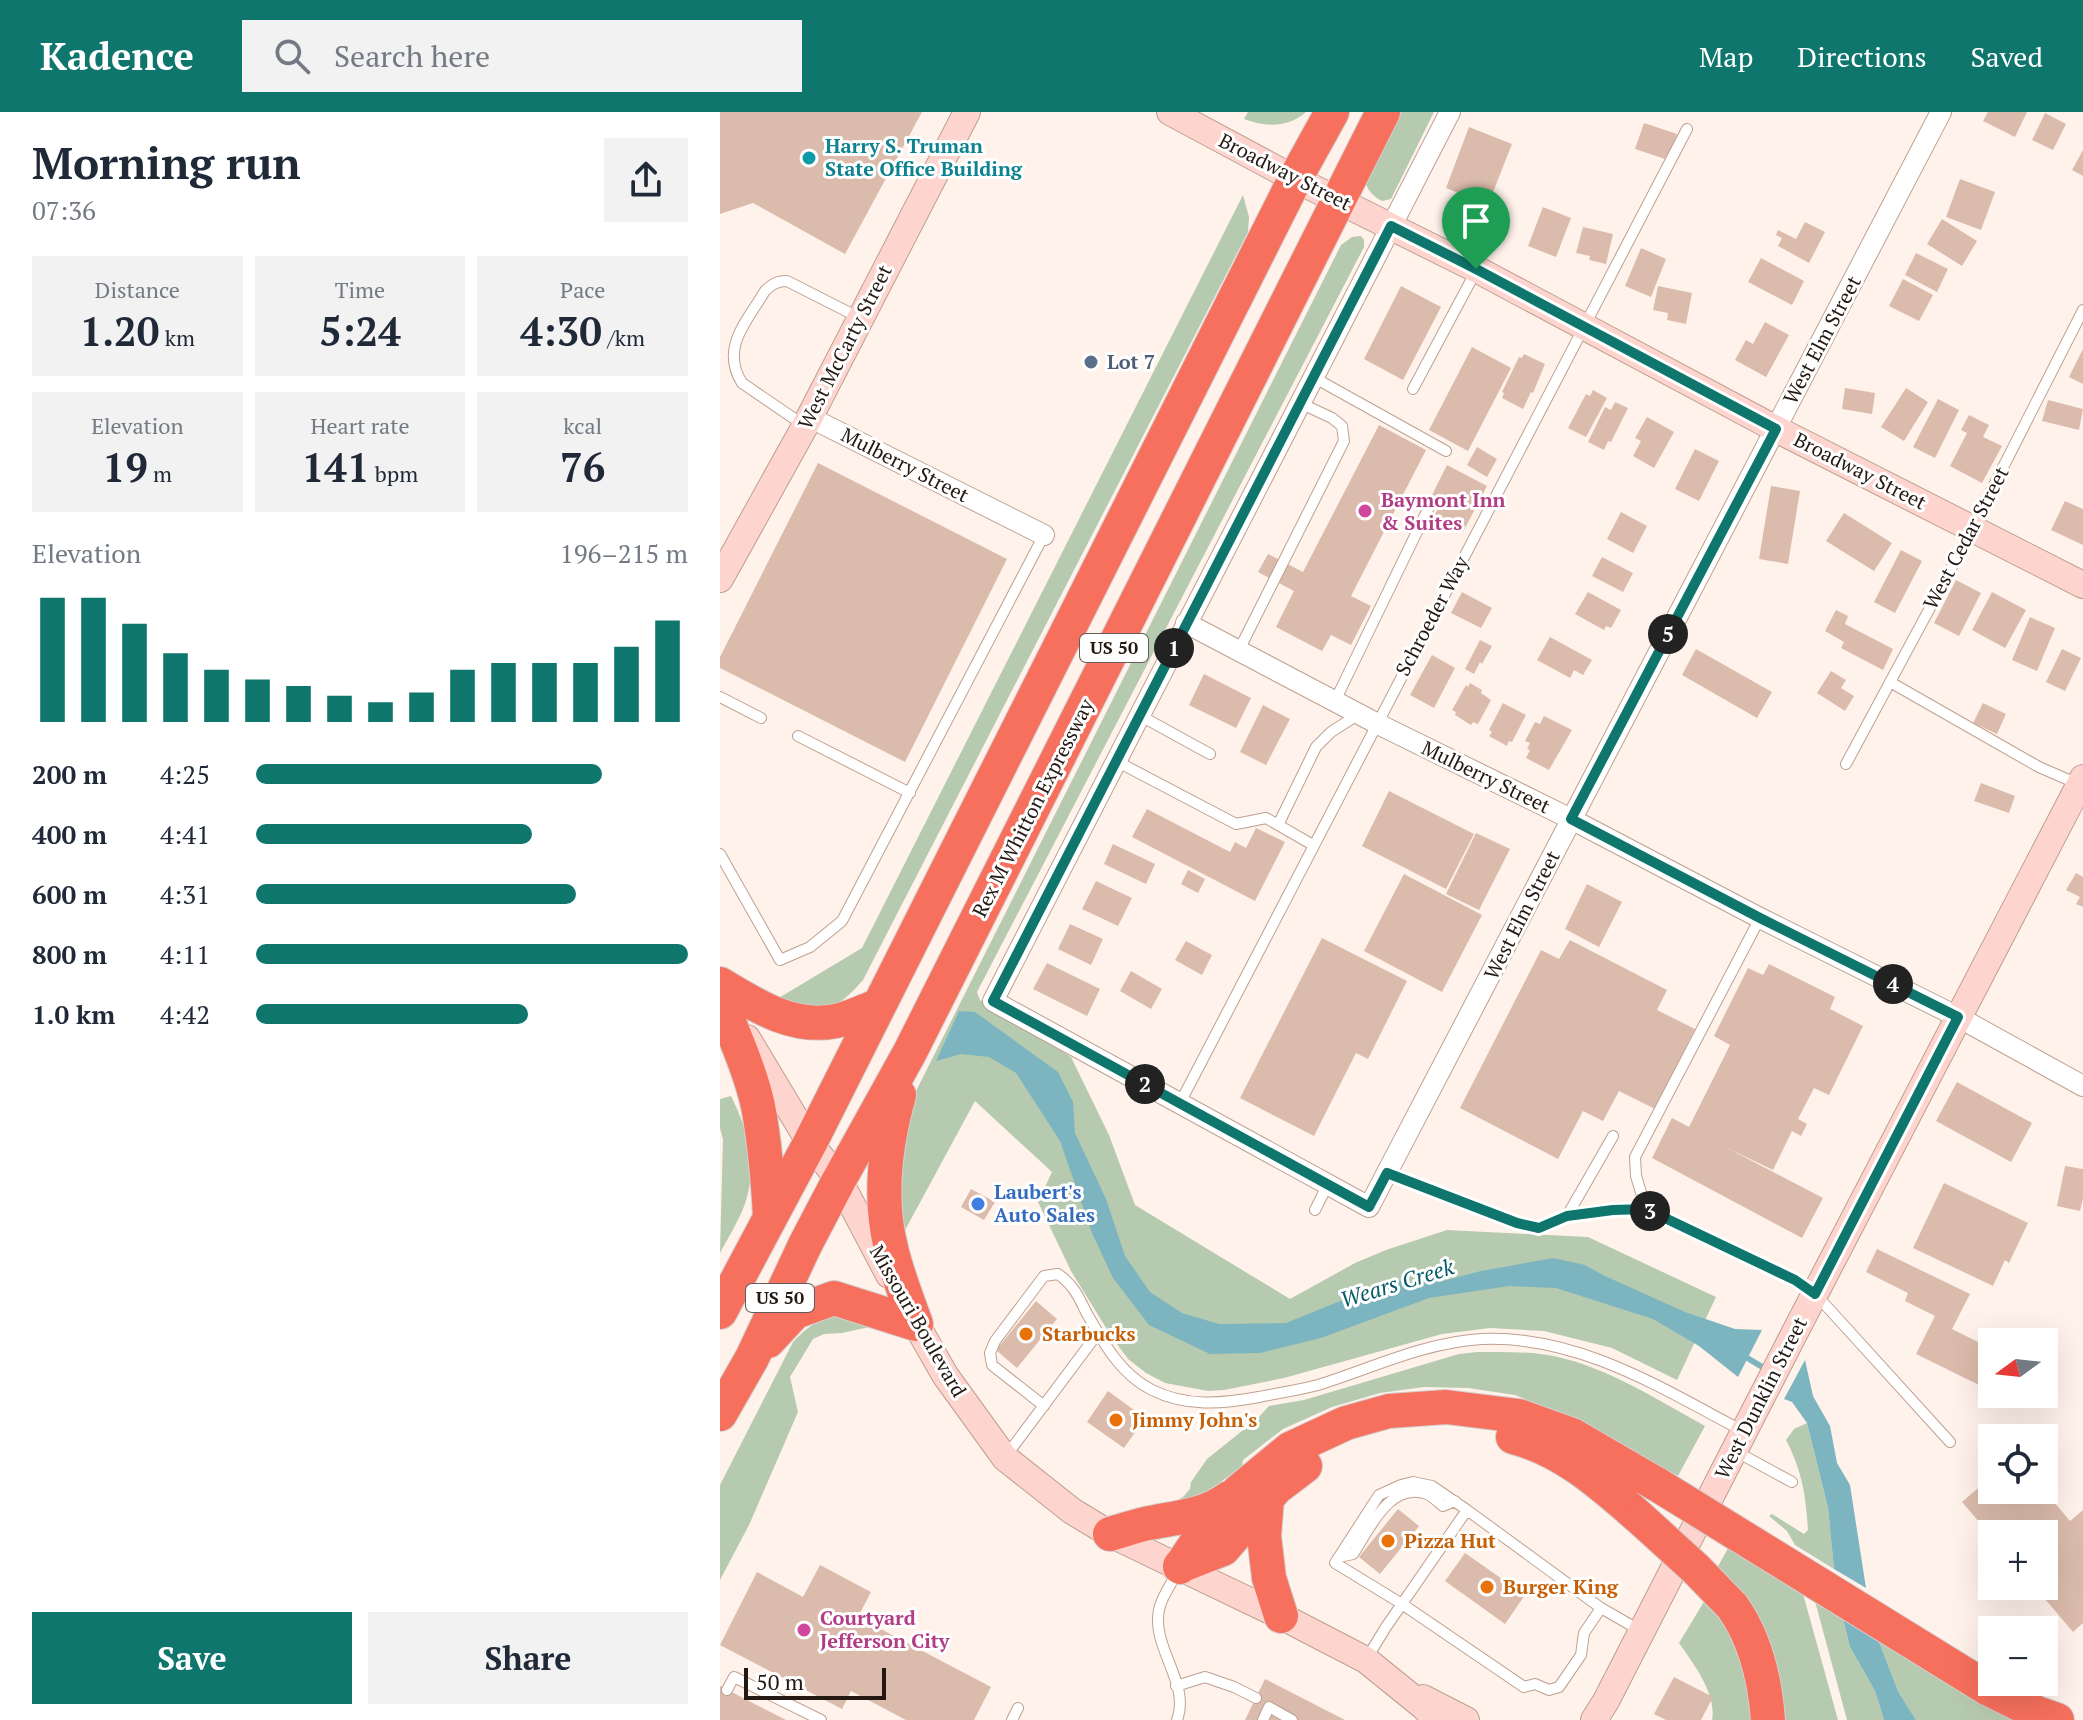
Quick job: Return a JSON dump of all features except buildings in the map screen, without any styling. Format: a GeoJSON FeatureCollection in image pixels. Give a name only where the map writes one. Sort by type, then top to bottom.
{"type":"FeatureCollection","features":[{"type":"Feature","properties":{"kind":"highway","name":"US 50"},"geometry":{"type":"LineString","coordinates":[[720,1312],[810,1143],[1295,179],[1332,112]]}},
{"type":"Feature","properties":{"kind":"highway","name":"Rex M Whitton Expressway"},"geometry":{"type":"LineString","coordinates":[[720,1414],[752,1358],[839,1180],[910,1052],[1383,112]]}},
{"type":"Feature","properties":{"kind":"highway"},"geometry":{"type":"LineString","coordinates":[[720,984],[758,1007],[784,1018],[805,1021],[832,1022],[877,1006]]}},
{"type":"Feature","properties":{"kind":"highway"},"geometry":{"type":"LineString","coordinates":[[720,1001],[757,1103],[768,1170],[770,1219]]}},
{"type":"Feature","properties":{"kind":"highway"},"geometry":{"type":"LineString","coordinates":[[910,1052],[892,1121],[883,1196],[891,1248],[916,1324]]}},
{"type":"Feature","properties":{"kind":"highway"},"geometry":{"type":"LineString","coordinates":[[752,1358],[795,1312],[834,1298],[916,1324]]}},
{"type":"Feature","properties":{"kind":"highway"},"geometry":{"type":"LineString","coordinates":[[1180,1567],[1223,1549],[1264,1468],[1290,1449],[1346,1423],[1389,1411],[1446,1407],[1519,1416],[1572,1435],[1987,1688],[2057,1720]]}},
{"type":"Feature","properties":{"kind":"highway"},"geometry":{"type":"LineString","coordinates":[[1110,1534],[1154,1522],[1180,1519],[1253,1494],[1323,1455],[1404,1429],[1444,1425],[1480,1429],[1521,1439],[1589,1473],[1696,1569],[1732,1606],[1744,1622],[1761,1669],[1768,1720]]}},
{"type":"Feature","properties":{"kind":"highway"},"geometry":{"type":"LineString","coordinates":[[1253,1494],[1264,1536],[1269,1578],[1281,1616]]}},
{"type":"Feature","properties":{"kind":"main road","name":"West McCarty Street"},"geometry":{"type":"LineString","coordinates":[[720,579],[807,421],[967,112]]}},
{"type":"Feature","properties":{"kind":"main road","name":"Broadway Street"},"geometry":{"type":"LineString","coordinates":[[1170,112],[1202,119],[1295,179],[1476,269],[1776,429],[2083,585]]}},
{"type":"Feature","properties":{"kind":"main road","name":"West Dunklin Street"},"geometry":{"type":"LineString","coordinates":[[1600,1714],[2081,782]]}},
{"type":"Feature","properties":{"kind":"main road","name":"Missouri Boulevard"},"geometry":{"type":"LineString","coordinates":[[720,994],[810,1143],[839,1180],[945,1375],[1005,1458],[1072,1511],[1110,1534],[1366,1660],[1437,1720]]}},
{"type":"Feature","properties":{"kind":"main road"},"geometry":{"type":"LineString","coordinates":[[1395,1682],[1420,1720]]}},
{"type":"Feature","properties":{"kind":"main road"},"geometry":{"type":"LineString","coordinates":[[1395,1682],[1466,1720]]}},
{"type":"Feature","properties":{"kind":"main road"},"geometry":{"type":"LineString","coordinates":[[1581,1720],[1600,1714]]}},
{"type":"Feature","properties":{"kind":"street"},"geometry":{"type":"LineString","coordinates":[[1328,1184],[993,1001],[1450,112]]}},
{"type":"Feature","properties":{"kind":"street","name":"West Elm Street"},"geometry":{"type":"LineString","coordinates":[[1328,1184],[1369,1207],[1941,112]]}},
{"type":"Feature","properties":{"kind":"street","name":"Mulberry Street"},"geometry":{"type":"LineString","coordinates":[[807,421],[1044,535]]}},
{"type":"Feature","properties":{"kind":"street","name":"Mulberry Street"},"geometry":{"type":"LineString","coordinates":[[1186,623],[1958,1017],[2083,1086]]}},
{"type":"Feature","properties":{"kind":"lane","name":"Schroeder Way"},"geometry":{"type":"LineString","coordinates":[[1180,1103],[1313,845],[1368,718],[1584,326],[1687,129]]}},
{"type":"Feature","properties":{"kind":"lane"},"geometry":{"type":"LineString","coordinates":[[1413,389],[1476,269]]}},
{"type":"Feature","properties":{"kind":"lane"},"geometry":{"type":"LineString","coordinates":[[807,421],[742,383],[733,362],[736,340],[765,291],[779,281],[787,281],[860,318]]}},
{"type":"Feature","properties":{"kind":"lane","name":"West Cedar Street"},"geometry":{"type":"LineString","coordinates":[[1846,764],[1973,527],[2083,310]]}},
{"type":"Feature","properties":{"kind":"lane"},"geometry":{"type":"LineString","coordinates":[[1313,377],[1446,451]]}},
{"type":"Feature","properties":{"kind":"lane"},"geometry":{"type":"LineString","coordinates":[[1239,650],[1344,441],[1342,426],[1300,403]]}},
{"type":"Feature","properties":{"kind":"lane"},"geometry":{"type":"LineString","coordinates":[[1335,701],[1429,507]]}},
{"type":"Feature","properties":{"kind":"lane"},"geometry":{"type":"LineString","coordinates":[[720,854],[780,960],[810,947],[842,921],[1044,535]]}},
{"type":"Feature","properties":{"kind":"lane"},"geometry":{"type":"LineString","coordinates":[[1890,682],[2039,767],[2081,782]]}},
{"type":"Feature","properties":{"kind":"lane"},"geometry":{"type":"LineString","coordinates":[[720,699],[761,718]]}},
{"type":"Feature","properties":{"kind":"lane"},"geometry":{"type":"LineString","coordinates":[[1139,715],[1210,754]]}},
{"type":"Feature","properties":{"kind":"lane"},"geometry":{"type":"LineString","coordinates":[[1278,825],[1316,747],[1331,732],[1368,718]]}},
{"type":"Feature","properties":{"kind":"lane"},"geometry":{"type":"LineString","coordinates":[[798,736],[910,793]]}},
{"type":"Feature","properties":{"kind":"lane"},"geometry":{"type":"LineString","coordinates":[[1116,761],[1236,824],[1266,818],[1313,845]]}},
{"type":"Feature","properties":{"kind":"lane"},"geometry":{"type":"LineString","coordinates":[[1646,1209],[1636,1176],[1635,1157],[1760,918]]}},
{"type":"Feature","properties":{"kind":"lane"},"geometry":{"type":"LineString","coordinates":[[1567,1216],[1613,1136]]}},
{"type":"Feature","properties":{"kind":"lane"},"geometry":{"type":"LineString","coordinates":[[1387,1173],[1517,1223],[1539,1228],[1567,1216],[1646,1209],[1795,1280],[1815,1294],[1950,1442]]}},
{"type":"Feature","properties":{"kind":"lane"},"geometry":{"type":"LineString","coordinates":[[1315,1210],[1328,1184]]}},
{"type":"Feature","properties":{"kind":"lane"},"geometry":{"type":"LineString","coordinates":[[1044,1406],[992,1365],[990,1353],[995,1341],[1044,1276],[1058,1274],[1071,1284],[1110,1353],[1131,1376],[1152,1390],[1198,1403],[1225,1403],[1315,1386],[1450,1343],[1483,1339],[1528,1341],[1583,1353],[1633,1373],[1740,1441],[1792,1482]]}},
{"type":"Feature","properties":{"kind":"lane"},"geometry":{"type":"LineString","coordinates":[[1005,1458],[1098,1333]]}},
{"type":"Feature","properties":{"kind":"lane"},"geometry":{"type":"LineString","coordinates":[[1601,1608],[1584,1633],[1581,1655],[1559,1687],[1549,1690],[1535,1684],[1524,1687],[1402,1604],[1335,1563],[1379,1495],[1413,1482],[1432,1486],[1601,1608],[1641,1631]]}},
{"type":"Feature","properties":{"kind":"lane"},"geometry":{"type":"LineString","coordinates":[[1366,1660],[1467,1510]]}},
{"type":"Feature","properties":{"kind":"lane"},"geometry":{"type":"LineString","coordinates":[[1177,1720],[1181,1710],[1176,1686],[1158,1631],[1159,1609],[1180,1567]]}},
{"type":"Feature","properties":{"kind":"lane"},"geometry":{"type":"LineString","coordinates":[[727,1690],[734,1677],[821,1720]]}},
{"type":"Feature","properties":{"kind":"lane"},"geometry":{"type":"LineString","coordinates":[[1176,1686],[1205,1677],[1256,1698]]}},
{"type":"Feature","properties":{"kind":"lane"},"geometry":{"type":"LineString","coordinates":[[1263,1720],[1269,1707],[1292,1720]]}},
{"type":"Feature","properties":{"kind":"lane"},"geometry":{"type":"LineString","coordinates":[[1012,1720],[1018,1708]]}},
{"type":"Feature","properties":{"kind":"green space"},"geometry":{"type":"Polygon","coordinates":[[[1248,112],[1306,112],[1292,121],[1268,125],[1244,119],[1248,112]]]}},
{"type":"Feature","properties":{"kind":"green space"},"geometry":{"type":"Polygon","coordinates":[[[1397,112],[1434,112],[1391,199],[1382,201],[1369,190],[1363,174],[1397,112]]]}},
{"type":"Feature","properties":{"kind":"green space"},"geometry":{"type":"Polygon","coordinates":[[[1243,195],[1249,217],[1248,232],[863,980],[842,1000],[824,1008],[777,999],[862,948],[1243,195]]]}},
{"type":"Feature","properties":{"kind":"green space"},"geometry":{"type":"Polygon","coordinates":[[[1361,236],[1364,247],[977,992],[980,1000],[1071,1057],[1109,1135],[1135,1205],[1290,1299],[1355,1263],[1447,1230],[1588,1237],[1716,1297],[1677,1380],[1612,1348],[1544,1331],[1490,1328],[1442,1334],[1284,1378],[1224,1390],[1208,1391],[1165,1383],[1128,1359],[1071,1271],[1038,1202],[1052,1172],[975,1101],[904,1232],[894,1171],[909,1105],[1341,245],[1352,237],[1361,236]]]}},
{"type":"Feature","properties":{"kind":"green space"},"geometry":{"type":"Polygon","coordinates":[[[731,1096],[746,1133],[751,1171],[745,1204],[720,1253],[723,1139],[720,1099],[731,1096]]]}},
{"type":"Feature","properties":{"kind":"green space"},"geometry":{"type":"Polygon","coordinates":[[[847,1315],[874,1326],[824,1334],[813,1339],[790,1377],[798,1412],[749,1525],[720,1580],[720,1485],[793,1342],[817,1322],[847,1315]]]}},
{"type":"Feature","properties":{"kind":"green space"},"geometry":{"type":"Polygon","coordinates":[[[1459,1354],[1538,1354],[1577,1362],[1633,1386],[1705,1426],[1678,1476],[1566,1416],[1515,1395],[1468,1388],[1424,1387],[1380,1393],[1332,1407],[1283,1429],[1218,1484],[1197,1497],[1173,1503],[1190,1489],[1191,1482],[1207,1459],[1269,1406],[1304,1400],[1459,1354]]]}},
{"type":"Feature","properties":{"kind":"green space"},"geometry":{"type":"Polygon","coordinates":[[[1807,1423],[1828,1508],[1834,1569],[1795,1545],[1787,1531],[1769,1516],[1772,1514],[1804,1534],[1808,1530],[1802,1484],[1786,1440],[1794,1429],[1807,1423]]]}},
{"type":"Feature","properties":{"kind":"green space"},"geometry":{"type":"Polygon","coordinates":[[[1732,1541],[1800,1583],[1838,1720],[1778,1720],[1716,1570],[1732,1541]]]}},
{"type":"Feature","properties":{"kind":"green space"},"geometry":{"type":"Polygon","coordinates":[[[1812,1590],[1840,1607],[1850,1647],[1875,1691],[1884,1720],[1847,1720],[1812,1590]]]}},
{"type":"Feature","properties":{"kind":"green space"},"geometry":{"type":"Polygon","coordinates":[[[1705,1600],[1734,1638],[1750,1679],[1752,1720],[1712,1720],[1713,1710],[1707,1689],[1679,1643],[1705,1600]]]}},
{"type":"Feature","properties":{"kind":"green space"},"geometry":{"type":"Polygon","coordinates":[[[1874,1629],[2014,1720],[1916,1720],[1898,1691],[1874,1629]]]}},
{"type":"Feature","properties":{"kind":"water"},"geometry":{"type":"Polygon","coordinates":[[[959,1011],[975,1012],[1058,1072],[1073,1102],[1075,1133],[1106,1199],[1125,1256],[1150,1292],[1182,1313],[1219,1324],[1286,1323],[1392,1280],[1420,1283],[1443,1281],[1553,1258],[1585,1265],[1685,1312],[1735,1329],[1762,1330],[1738,1377],[1699,1346],[1653,1319],[1556,1288],[1509,1286],[1429,1298],[1321,1338],[1260,1353],[1210,1354],[1149,1325],[1113,1278],[1092,1233],[1060,1141],[1016,1073],[989,1057],[961,1054],[936,1061],[959,1011]]]}},
{"type":"Feature","properties":{"kind":"water"},"geometry":{"type":"Polygon","coordinates":[[[1805,1360],[1813,1396],[1830,1426],[1837,1463],[1850,1485],[1866,1588],[1834,1569],[1828,1508],[1807,1423],[1792,1402],[1784,1399],[1805,1360]]]}},
{"type":"Feature","properties":{"kind":"water"},"geometry":{"type":"Polygon","coordinates":[[[1840,1607],[1874,1629],[1898,1691],[1916,1720],[1884,1720],[1875,1691],[1850,1647],[1840,1607]]]}},
{"type":"Feature","properties":{"kind":"waterway","name":"Wears Creek"},"geometry":{"type":"LineString","coordinates":[[1744,1356],[1769,1371]]}},
{"type":"Feature","properties":{"kind":"place","name":"Harry S. Truman State Office Building"},"geometry":{"type":"Point","coordinates":[809,158]}},
{"type":"Feature","properties":{"kind":"place","name":"Lot 7"},"geometry":{"type":"Point","coordinates":[1091,362]}},
{"type":"Feature","properties":{"kind":"place","name":"Baymont Inn & Suites"},"geometry":{"type":"Point","coordinates":[1365,511]}},
{"type":"Feature","properties":{"kind":"place","name":"Laubert's Auto Sales"},"geometry":{"type":"Point","coordinates":[978,1204]}},
{"type":"Feature","properties":{"kind":"place","name":"Starbucks"},"geometry":{"type":"Point","coordinates":[1026,1334]}},
{"type":"Feature","properties":{"kind":"place","name":"Jimmy John's"},"geometry":{"type":"Point","coordinates":[1116,1420]}},
{"type":"Feature","properties":{"kind":"place","name":"Pizza Hut"},"geometry":{"type":"Point","coordinates":[1388,1541]}},
{"type":"Feature","properties":{"kind":"place","name":"Burger King"},"geometry":{"type":"Point","coordinates":[1487,1587]}},
{"type":"Feature","properties":{"kind":"place","name":"Courtyard Jefferson City"},"geometry":{"type":"Point","coordinates":[804,1630]}},
{"type":"Feature","properties":{"kind":"route"},"geometry":{"type":"LineString","coordinates":[[1391,226],[1476,269],[1776,429],[1571,819],[1958,1017],[1815,1294],[1795,1280],[1646,1209],[1567,1216],[1539,1228],[1517,1223],[1387,1173],[1369,1207],[993,1001],[1391,226]]}}]}
